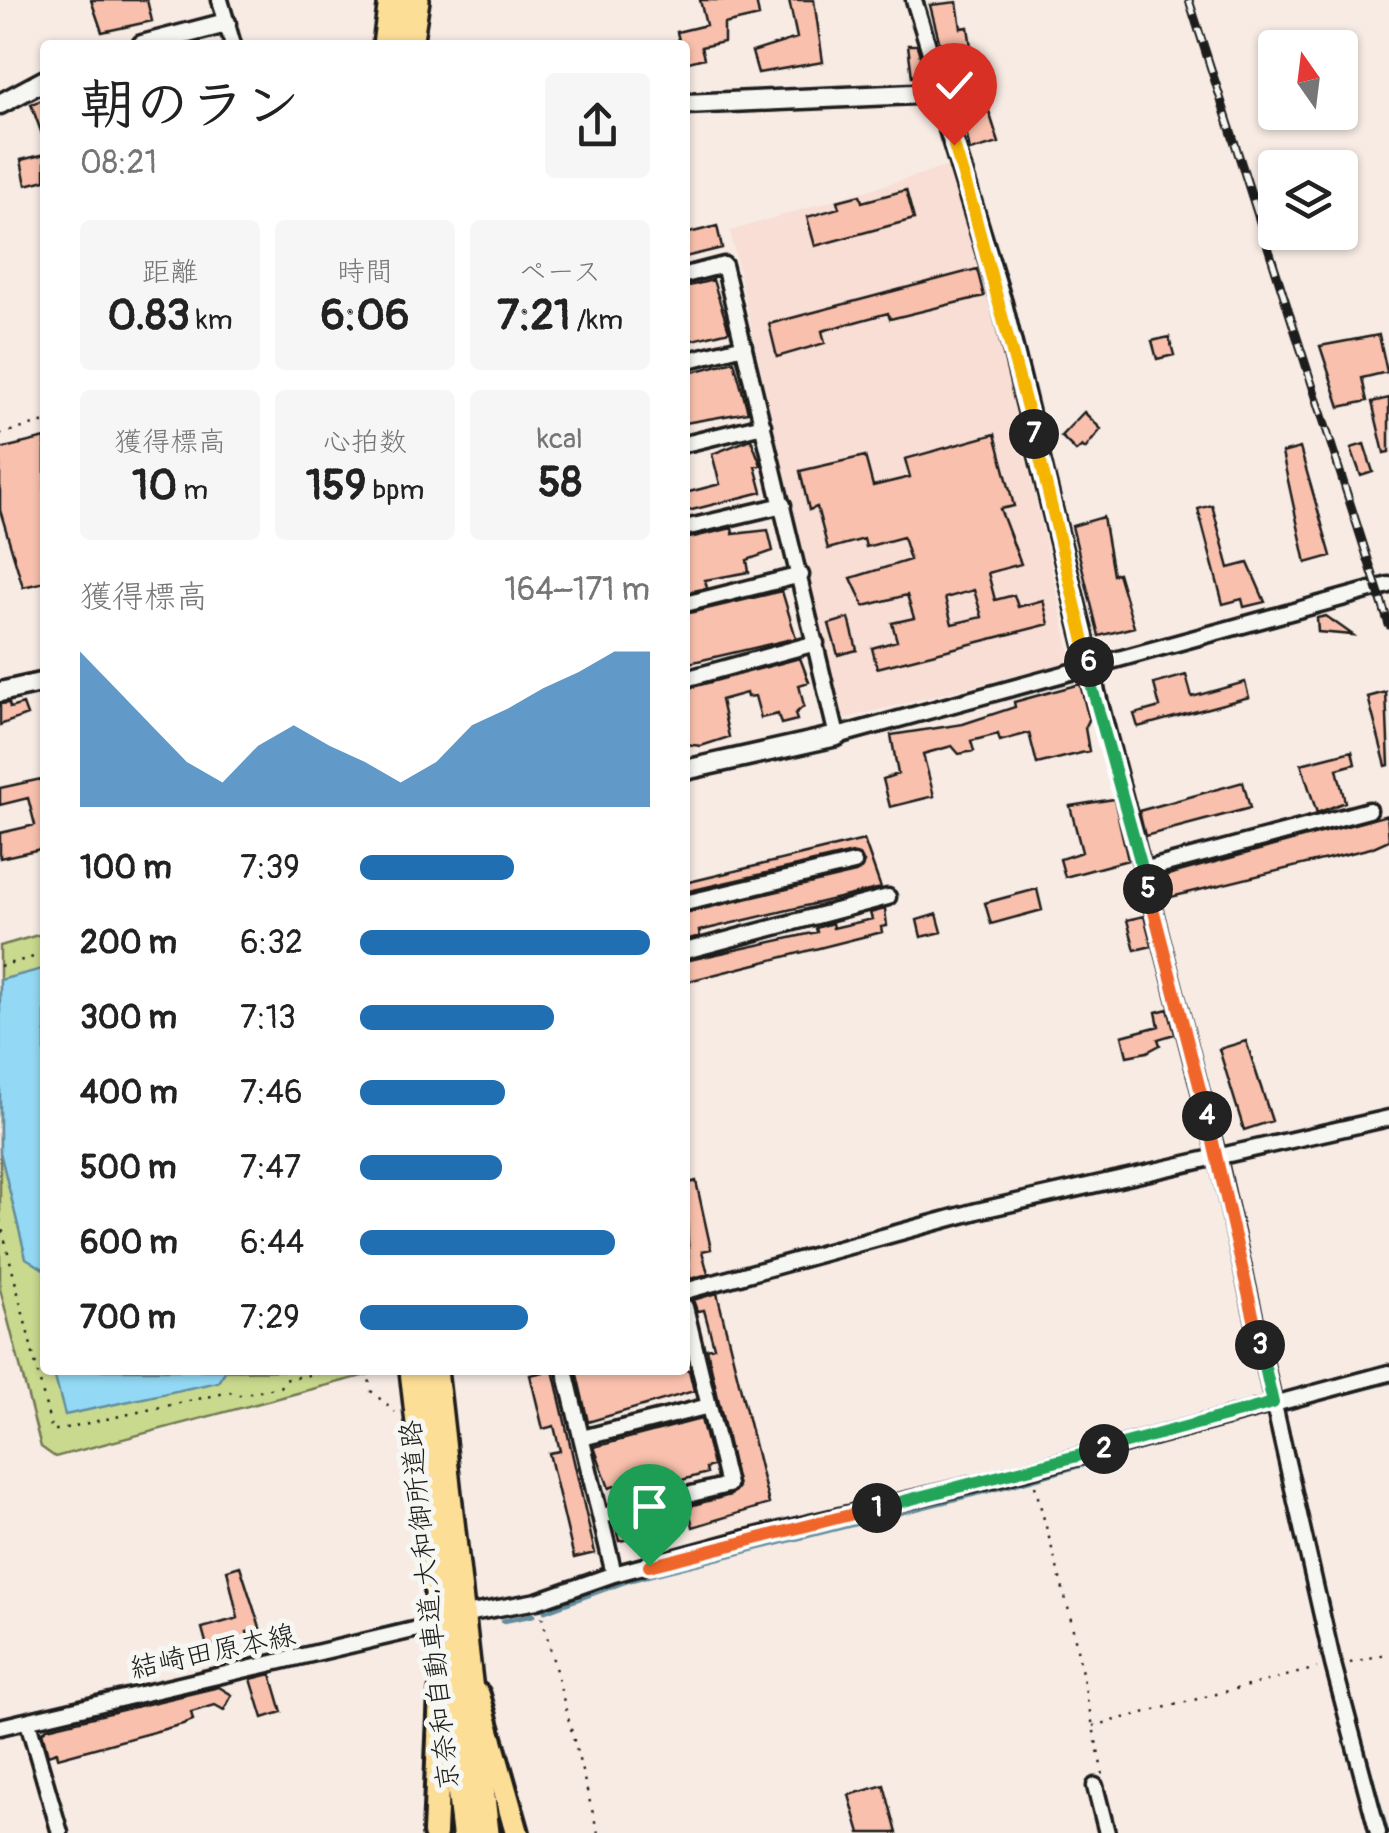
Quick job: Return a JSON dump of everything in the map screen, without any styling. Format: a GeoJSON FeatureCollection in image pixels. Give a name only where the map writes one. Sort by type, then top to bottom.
{"type":"FeatureCollection","features":[{"type":"Feature","properties":{"kind":"highway"},"geometry":{"type":"LineString","coordinates":[[385,40],[390,0]]}},
{"type":"Feature","properties":{"kind":"highway"},"geometry":{"type":"LineString","coordinates":[[413,40],[419,0]]}},
{"type":"Feature","properties":{"kind":"highway"},"geometry":{"type":"LineString","coordinates":[[410,1375],[413,1427],[462,1833]]}},
{"type":"Feature","properties":{"kind":"highway","name":"京奈和自動車道;大和御所道路"},"geometry":{"type":"LineString","coordinates":[[411,1375],[462,1833]]}},
{"type":"Feature","properties":{"kind":"highway"},"geometry":{"type":"LineString","coordinates":[[438,1375],[489,1833]]}},
{"type":"Feature","properties":{"kind":"highway","name":"京奈和自動車道;大和御所道路"},"geometry":{"type":"LineString","coordinates":[[438,1375],[489,1833]]}},
{"type":"Feature","properties":{"kind":"highway"},"geometry":{"type":"LineString","coordinates":[[435,1833],[442,1680]]}},
{"type":"Feature","properties":{"kind":"highway"},"geometry":{"type":"LineString","coordinates":[[475,1682],[517,1833]]}},
{"type":"Feature","properties":{"kind":"street"},"geometry":{"type":"LineString","coordinates":[[220,0],[231,40]]}},
{"type":"Feature","properties":{"kind":"street"},"geometry":{"type":"LineString","coordinates":[[914,0],[938,78],[938,94],[1002,303],[1091,670],[1218,1159],[1378,1833]]}},
{"type":"Feature","properties":{"kind":"street"},"geometry":{"type":"LineString","coordinates":[[161,40],[226,23]]}},
{"type":"Feature","properties":{"kind":"street"},"geometry":{"type":"LineString","coordinates":[[0,104],[40,83]]}},
{"type":"Feature","properties":{"kind":"street"},"geometry":{"type":"LineString","coordinates":[[690,104],[938,94]]}},
{"type":"Feature","properties":{"kind":"street"},"geometry":{"type":"LineString","coordinates":[[690,274],[724,265],[836,736]]}},
{"type":"Feature","properties":{"kind":"street"},"geometry":{"type":"LineString","coordinates":[[690,360],[744,346]]}},
{"type":"Feature","properties":{"kind":"street"},"geometry":{"type":"LineString","coordinates":[[690,443],[763,426]]}},
{"type":"Feature","properties":{"kind":"street"},"geometry":{"type":"LineString","coordinates":[[690,527],[783,505]]}},
{"type":"Feature","properties":{"kind":"street"},"geometry":{"type":"LineString","coordinates":[[690,603],[800,575]]}},
{"type":"Feature","properties":{"kind":"street"},"geometry":{"type":"LineString","coordinates":[[690,769],[836,736],[1091,670],[1389,585]]}},
{"type":"Feature","properties":{"kind":"street"},"geometry":{"type":"LineString","coordinates":[[690,678],[816,643]]}},
{"type":"Feature","properties":{"kind":"street"},"geometry":{"type":"LineString","coordinates":[[0,692],[40,683]]}},
{"type":"Feature","properties":{"kind":"street"},"geometry":{"type":"LineString","coordinates":[[1143,870],[1369,810]]}},
{"type":"Feature","properties":{"kind":"street"},"geometry":{"type":"LineString","coordinates":[[690,902],[854,863]]}},
{"type":"Feature","properties":{"kind":"street"},"geometry":{"type":"LineString","coordinates":[[690,950],[888,898]]}},
{"type":"Feature","properties":{"kind":"street"},"geometry":{"type":"LineString","coordinates":[[690,1290],[977,1211],[1389,1118]]}},
{"type":"Feature","properties":{"kind":"street"},"geometry":{"type":"LineString","coordinates":[[602,1516],[728,1485],[690,1339]]}},
{"type":"Feature","properties":{"kind":"street"},"geometry":{"type":"LineString","coordinates":[[466,1614],[538,1601],[614,1574],[996,1479],[1389,1373]]}},
{"type":"Feature","properties":{"kind":"street"},"geometry":{"type":"LineString","coordinates":[[566,1375],[614,1574]]}},
{"type":"Feature","properties":{"kind":"street"},"geometry":{"type":"LineString","coordinates":[[582,1438],[709,1406]]}},
{"type":"Feature","properties":{"kind":"street","name":"結崎田原本線"},"geometry":{"type":"LineString","coordinates":[[0,1727],[30,1727],[72,1707],[354,1648],[436,1625]]}},
{"type":"Feature","properties":{"kind":"street"},"geometry":{"type":"LineString","coordinates":[[30,1727],[60,1833]]}},
{"type":"Feature","properties":{"kind":"street"},"geometry":{"type":"LineString","coordinates":[[1100,1783],[1108,1833]]}},
{"type":"Feature","properties":{"kind":"path"},"geometry":{"type":"LineString","coordinates":[[0,434],[40,423]]}},
{"type":"Feature","properties":{"kind":"path"},"geometry":{"type":"LineString","coordinates":[[0,966],[40,955]]}},
{"type":"Feature","properties":{"kind":"path"},"geometry":{"type":"LineString","coordinates":[[0,1220],[52,1431],[230,1392],[235,1396],[280,1387],[284,1380],[309,1375]]}},
{"type":"Feature","properties":{"kind":"path"},"geometry":{"type":"LineString","coordinates":[[369,1375],[371,1392],[413,1427]]}},
{"type":"Feature","properties":{"kind":"path"},"geometry":{"type":"LineString","coordinates":[[1034,1480],[1070,1614],[1100,1783]]}},
{"type":"Feature","properties":{"kind":"path"},"geometry":{"type":"LineString","coordinates":[[538,1601],[598,1833]]}},
{"type":"Feature","properties":{"kind":"path"},"geometry":{"type":"LineString","coordinates":[[1091,1726],[1389,1652]]}},
{"type":"Feature","properties":{"kind":"shaded area"},"geometry":{"type":"Polygon","coordinates":[[[949,166],[981,259],[1072,661],[839,720],[730,231],[949,166]]]}},
{"type":"Feature","properties":{"kind":"green space"},"geometry":{"type":"Polygon","coordinates":[[[40,934],[40,1375],[366,1375],[55,1457],[41,1447],[0,1289],[0,946],[40,934]]]}},
{"type":"Feature","properties":{"kind":"water"},"geometry":{"type":"Polygon","coordinates":[[[40,970],[40,1267],[26,1258],[0,1152],[0,980],[40,970]]]}},
{"type":"Feature","properties":{"kind":"water"},"geometry":{"type":"Polygon","coordinates":[[[54,1375],[223,1375],[218,1382],[65,1415],[54,1375]]]}},
{"type":"Feature","properties":{"kind":"building"},"geometry":{"type":"Polygon","coordinates":[[[91,0],[147,0],[152,21],[102,32],[91,0]]]}},
{"type":"Feature","properties":{"kind":"building"},"geometry":{"type":"Polygon","coordinates":[[[700,0],[756,0],[759,16],[724,24],[724,42],[701,47],[704,58],[690,62],[690,40],[679,40],[677,32],[706,25],[700,0]]]}},
{"type":"Feature","properties":{"kind":"building"},"geometry":{"type":"Polygon","coordinates":[[[789,0],[814,0],[823,62],[758,73],[752,52],[797,38],[789,0]]]}},
{"type":"Feature","properties":{"kind":"building"},"geometry":{"type":"Polygon","coordinates":[[[957,2],[961,28],[968,27],[973,60],[946,68],[930,5],[957,2]]]}},
{"type":"Feature","properties":{"kind":"building"},"geometry":{"type":"Polygon","coordinates":[[[908,45],[917,45],[925,74],[912,77],[908,45]]]}},
{"type":"Feature","properties":{"kind":"building"},"geometry":{"type":"Polygon","coordinates":[[[980,83],[999,143],[970,151],[957,88],[980,83]]]}},
{"type":"Feature","properties":{"kind":"building"},"geometry":{"type":"Polygon","coordinates":[[[40,101],[40,129],[31,104],[40,101]]]}},
{"type":"Feature","properties":{"kind":"building"},"geometry":{"type":"Polygon","coordinates":[[[40,155],[40,181],[26,185],[21,160],[40,155]]]}},
{"type":"Feature","properties":{"kind":"building"},"geometry":{"type":"Polygon","coordinates":[[[906,190],[914,219],[815,246],[807,217],[839,208],[837,201],[860,195],[862,202],[906,190]]]}},
{"type":"Feature","properties":{"kind":"building"},"geometry":{"type":"Polygon","coordinates":[[[717,226],[722,248],[690,256],[690,233],[717,226]]]}},
{"type":"Feature","properties":{"kind":"building"},"geometry":{"type":"Polygon","coordinates":[[[977,269],[984,296],[890,319],[888,313],[822,331],[825,343],[777,357],[769,324],[977,269]]]}},
{"type":"Feature","properties":{"kind":"building"},"geometry":{"type":"Polygon","coordinates":[[[713,280],[729,331],[690,341],[690,286],[713,280]]]}},
{"type":"Feature","properties":{"kind":"building"},"geometry":{"type":"Polygon","coordinates":[[[1379,335],[1387,372],[1362,378],[1367,401],[1340,407],[1320,346],[1379,335]]]}},
{"type":"Feature","properties":{"kind":"building"},"geometry":{"type":"Polygon","coordinates":[[[1169,337],[1174,355],[1157,359],[1152,341],[1169,337]]]}},
{"type":"Feature","properties":{"kind":"building"},"geometry":{"type":"Polygon","coordinates":[[[734,361],[748,412],[690,422],[690,373],[734,361]]]}},
{"type":"Feature","properties":{"kind":"building"},"geometry":{"type":"Polygon","coordinates":[[[1389,398],[1389,452],[1384,453],[1372,402],[1389,398]]]}},
{"type":"Feature","properties":{"kind":"building"},"geometry":{"type":"Polygon","coordinates":[[[1084,412],[1101,429],[1085,449],[1082,446],[1076,451],[1061,436],[1084,412]]]}},
{"type":"Feature","properties":{"kind":"building"},"geometry":{"type":"Polygon","coordinates":[[[995,434],[1014,506],[1000,509],[1021,564],[988,573],[995,600],[1014,595],[1018,607],[1043,600],[1049,624],[877,668],[872,648],[897,641],[892,623],[914,618],[907,595],[864,606],[851,578],[910,560],[903,537],[866,547],[864,539],[828,549],[817,507],[809,510],[800,471],[865,456],[873,486],[910,477],[905,459],[995,434]],[[974,590],[945,598],[952,624],[982,617],[974,590]]]}},
{"type":"Feature","properties":{"kind":"building"},"geometry":{"type":"Polygon","coordinates":[[[40,439],[40,583],[23,587],[0,510],[0,449],[40,439]]]}},
{"type":"Feature","properties":{"kind":"building"},"geometry":{"type":"Polygon","coordinates":[[[751,439],[761,465],[755,466],[762,492],[690,510],[690,492],[720,484],[712,454],[751,439]]]}},
{"type":"Feature","properties":{"kind":"building"},"geometry":{"type":"Polygon","coordinates":[[[1364,444],[1373,472],[1361,476],[1351,448],[1364,444]]]}},
{"type":"Feature","properties":{"kind":"building"},"geometry":{"type":"Polygon","coordinates":[[[1300,448],[1331,556],[1306,563],[1282,453],[1300,448]]]}},
{"type":"Feature","properties":{"kind":"building"},"geometry":{"type":"Polygon","coordinates":[[[1212,505],[1229,568],[1248,563],[1265,602],[1244,607],[1242,599],[1223,604],[1198,509],[1212,505]]]}},
{"type":"Feature","properties":{"kind":"building"},"geometry":{"type":"Polygon","coordinates":[[[1103,517],[1113,575],[1118,573],[1134,627],[1099,636],[1072,526],[1103,517]]]}},
{"type":"Feature","properties":{"kind":"building"},"geometry":{"type":"Polygon","coordinates":[[[732,528],[733,534],[768,530],[773,551],[747,560],[749,572],[705,580],[707,588],[690,592],[690,538],[732,528]]]}},
{"type":"Feature","properties":{"kind":"building"},"geometry":{"type":"Polygon","coordinates":[[[782,591],[796,638],[690,663],[690,613],[782,591]]]}},
{"type":"Feature","properties":{"kind":"building"},"geometry":{"type":"Polygon","coordinates":[[[1326,616],[1353,635],[1318,632],[1317,618],[1326,616]]]}},
{"type":"Feature","properties":{"kind":"building"},"geometry":{"type":"Polygon","coordinates":[[[849,618],[857,650],[838,655],[829,624],[849,618]]]}},
{"type":"Feature","properties":{"kind":"building"},"geometry":{"type":"Polygon","coordinates":[[[800,658],[809,682],[799,685],[804,706],[795,714],[797,720],[781,724],[778,714],[761,718],[755,696],[747,697],[746,693],[721,700],[729,737],[701,746],[690,745],[690,688],[800,658]]]}},
{"type":"Feature","properties":{"kind":"building"},"geometry":{"type":"Polygon","coordinates":[[[1186,675],[1192,697],[1245,682],[1249,697],[1138,727],[1134,714],[1160,707],[1154,684],[1186,675]]]}},
{"type":"Feature","properties":{"kind":"building"},"geometry":{"type":"Polygon","coordinates":[[[1080,684],[1089,720],[1085,728],[1089,751],[1037,764],[1029,733],[1000,741],[998,734],[971,741],[974,751],[959,754],[952,746],[923,754],[934,796],[890,807],[883,779],[898,774],[891,735],[963,724],[1015,707],[1014,702],[1080,684]]]}},
{"type":"Feature","properties":{"kind":"building"},"geometry":{"type":"Polygon","coordinates":[[[1386,692],[1389,765],[1386,766],[1368,697],[1386,692]]]}},
{"type":"Feature","properties":{"kind":"building"},"geometry":{"type":"Polygon","coordinates":[[[9,703],[10,708],[23,704],[27,715],[0,725],[0,704],[9,703]]]}},
{"type":"Feature","properties":{"kind":"building"},"geometry":{"type":"Polygon","coordinates":[[[1352,751],[1355,764],[1337,769],[1345,802],[1317,813],[1301,764],[1352,751]]]}},
{"type":"Feature","properties":{"kind":"building"},"geometry":{"type":"Polygon","coordinates":[[[40,779],[40,849],[0,858],[0,833],[35,825],[28,798],[0,805],[0,788],[40,779]]]}},
{"type":"Feature","properties":{"kind":"building"},"geometry":{"type":"Polygon","coordinates":[[[1243,782],[1250,808],[1145,836],[1139,811],[1243,782]]]}},
{"type":"Feature","properties":{"kind":"building"},"geometry":{"type":"Polygon","coordinates":[[[1114,799],[1128,860],[1065,877],[1060,859],[1082,852],[1070,806],[1114,799]]]}},
{"type":"Feature","properties":{"kind":"building"},"geometry":{"type":"Polygon","coordinates":[[[1387,815],[1389,840],[1371,848],[1163,899],[1157,878],[1387,815]]]}},
{"type":"Feature","properties":{"kind":"building"},"geometry":{"type":"Polygon","coordinates":[[[864,840],[881,888],[699,931],[700,936],[690,939],[690,912],[856,873],[864,862],[852,853],[690,891],[690,882],[864,840]]]}},
{"type":"Feature","properties":{"kind":"building"},"geometry":{"type":"Polygon","coordinates":[[[1037,889],[1042,910],[991,924],[985,903],[1037,889]]]}},
{"type":"Feature","properties":{"kind":"building"},"geometry":{"type":"Polygon","coordinates":[[[885,909],[887,926],[881,927],[882,932],[690,981],[690,960],[817,932],[816,928],[832,923],[833,928],[872,919],[870,913],[885,909]]]}},
{"type":"Feature","properties":{"kind":"building"},"geometry":{"type":"Polygon","coordinates":[[[937,914],[942,932],[921,937],[917,920],[937,914]]]}},
{"type":"Feature","properties":{"kind":"building"},"geometry":{"type":"Polygon","coordinates":[[[1144,916],[1152,946],[1135,950],[1127,920],[1144,916]]]}},
{"type":"Feature","properties":{"kind":"building"},"geometry":{"type":"Polygon","coordinates":[[[1168,1009],[1175,1034],[1158,1039],[1160,1045],[1147,1052],[1127,1056],[1122,1036],[1159,1026],[1156,1012],[1168,1009]]]}},
{"type":"Feature","properties":{"kind":"building"},"geometry":{"type":"Polygon","coordinates":[[[1246,1041],[1272,1121],[1244,1130],[1219,1049],[1246,1041]]]}},
{"type":"Feature","properties":{"kind":"building"},"geometry":{"type":"Polygon","coordinates":[[[696,1181],[711,1249],[702,1251],[708,1274],[690,1279],[690,1183],[696,1181]]]}},
{"type":"Feature","properties":{"kind":"building"},"geometry":{"type":"Polygon","coordinates":[[[717,1293],[769,1504],[693,1527],[689,1510],[693,1505],[731,1495],[738,1487],[707,1349],[714,1347],[704,1310],[697,1311],[693,1300],[717,1293]]]}},
{"type":"Feature","properties":{"kind":"building"},"geometry":{"type":"Polygon","coordinates":[[[690,1374],[694,1391],[588,1422],[577,1375],[690,1374]]]}},
{"type":"Feature","properties":{"kind":"building"},"geometry":{"type":"Polygon","coordinates":[[[530,1375],[554,1375],[595,1553],[574,1558],[549,1453],[560,1451],[554,1426],[543,1429],[530,1375]]]}},
{"type":"Feature","properties":{"kind":"building"},"geometry":{"type":"Polygon","coordinates":[[[701,1419],[713,1466],[706,1468],[707,1473],[643,1491],[641,1486],[620,1492],[615,1486],[609,1488],[594,1447],[701,1419]]]}},
{"type":"Feature","properties":{"kind":"building"},"geometry":{"type":"Polygon","coordinates":[[[644,1517],[649,1535],[619,1541],[615,1524],[644,1517]]]}},
{"type":"Feature","properties":{"kind":"building"},"geometry":{"type":"Polygon","coordinates":[[[240,1566],[260,1628],[247,1632],[249,1638],[207,1646],[202,1628],[238,1618],[227,1570],[240,1566]]]}},
{"type":"Feature","properties":{"kind":"building"},"geometry":{"type":"Polygon","coordinates":[[[271,1674],[282,1712],[263,1718],[251,1679],[271,1674]]]}},
{"type":"Feature","properties":{"kind":"building"},"geometry":{"type":"Polygon","coordinates":[[[219,1687],[232,1695],[224,1710],[215,1705],[191,1712],[193,1720],[183,1724],[58,1758],[57,1752],[48,1755],[42,1732],[47,1728],[219,1687]]]}},
{"type":"Feature","properties":{"kind":"building"},"geometry":{"type":"Polygon","coordinates":[[[884,1785],[897,1833],[860,1833],[849,1795],[884,1785]]]}},
{"type":"Feature","properties":{"kind":"waterway"},"geometry":{"type":"LineString","coordinates":[[1305,1403],[1389,1382]]}},
{"type":"Feature","properties":{"kind":"waterway"},"geometry":{"type":"LineString","coordinates":[[1282,1408],[1335,1642]]}},
{"type":"Feature","properties":{"kind":"waterway"},"geometry":{"type":"LineString","coordinates":[[545,1611],[630,1580],[1011,1485],[1230,1423]]}},
{"type":"Feature","properties":{"kind":"waterway"},"geometry":{"type":"LineString","coordinates":[[503,1621],[533,1615]]}},
{"type":"Feature","properties":{"kind":"waterway"},"geometry":{"type":"LineString","coordinates":[[328,1643],[407,1623]]}},
{"type":"Feature","properties":{"kind":"waterway"},"geometry":{"type":"LineString","coordinates":[[1349,1696],[1387,1833]]}},
{"type":"Feature","properties":{"kind":"waterway"},"geometry":{"type":"LineString","coordinates":[[0,1734],[59,1720]]}},
{"type":"Feature","properties":{"kind":"railway"},"geometry":{"type":"LineString","coordinates":[[1189,0],[1389,625]]}},
{"type":"Feature","properties":{"kind":"route"},"geometry":{"type":"LineString","coordinates":[[649,1566],[746,1538],[996,1479],[1273,1403],[1218,1159],[1091,684],[1087,648],[1002,303],[954,145]]}}]}
